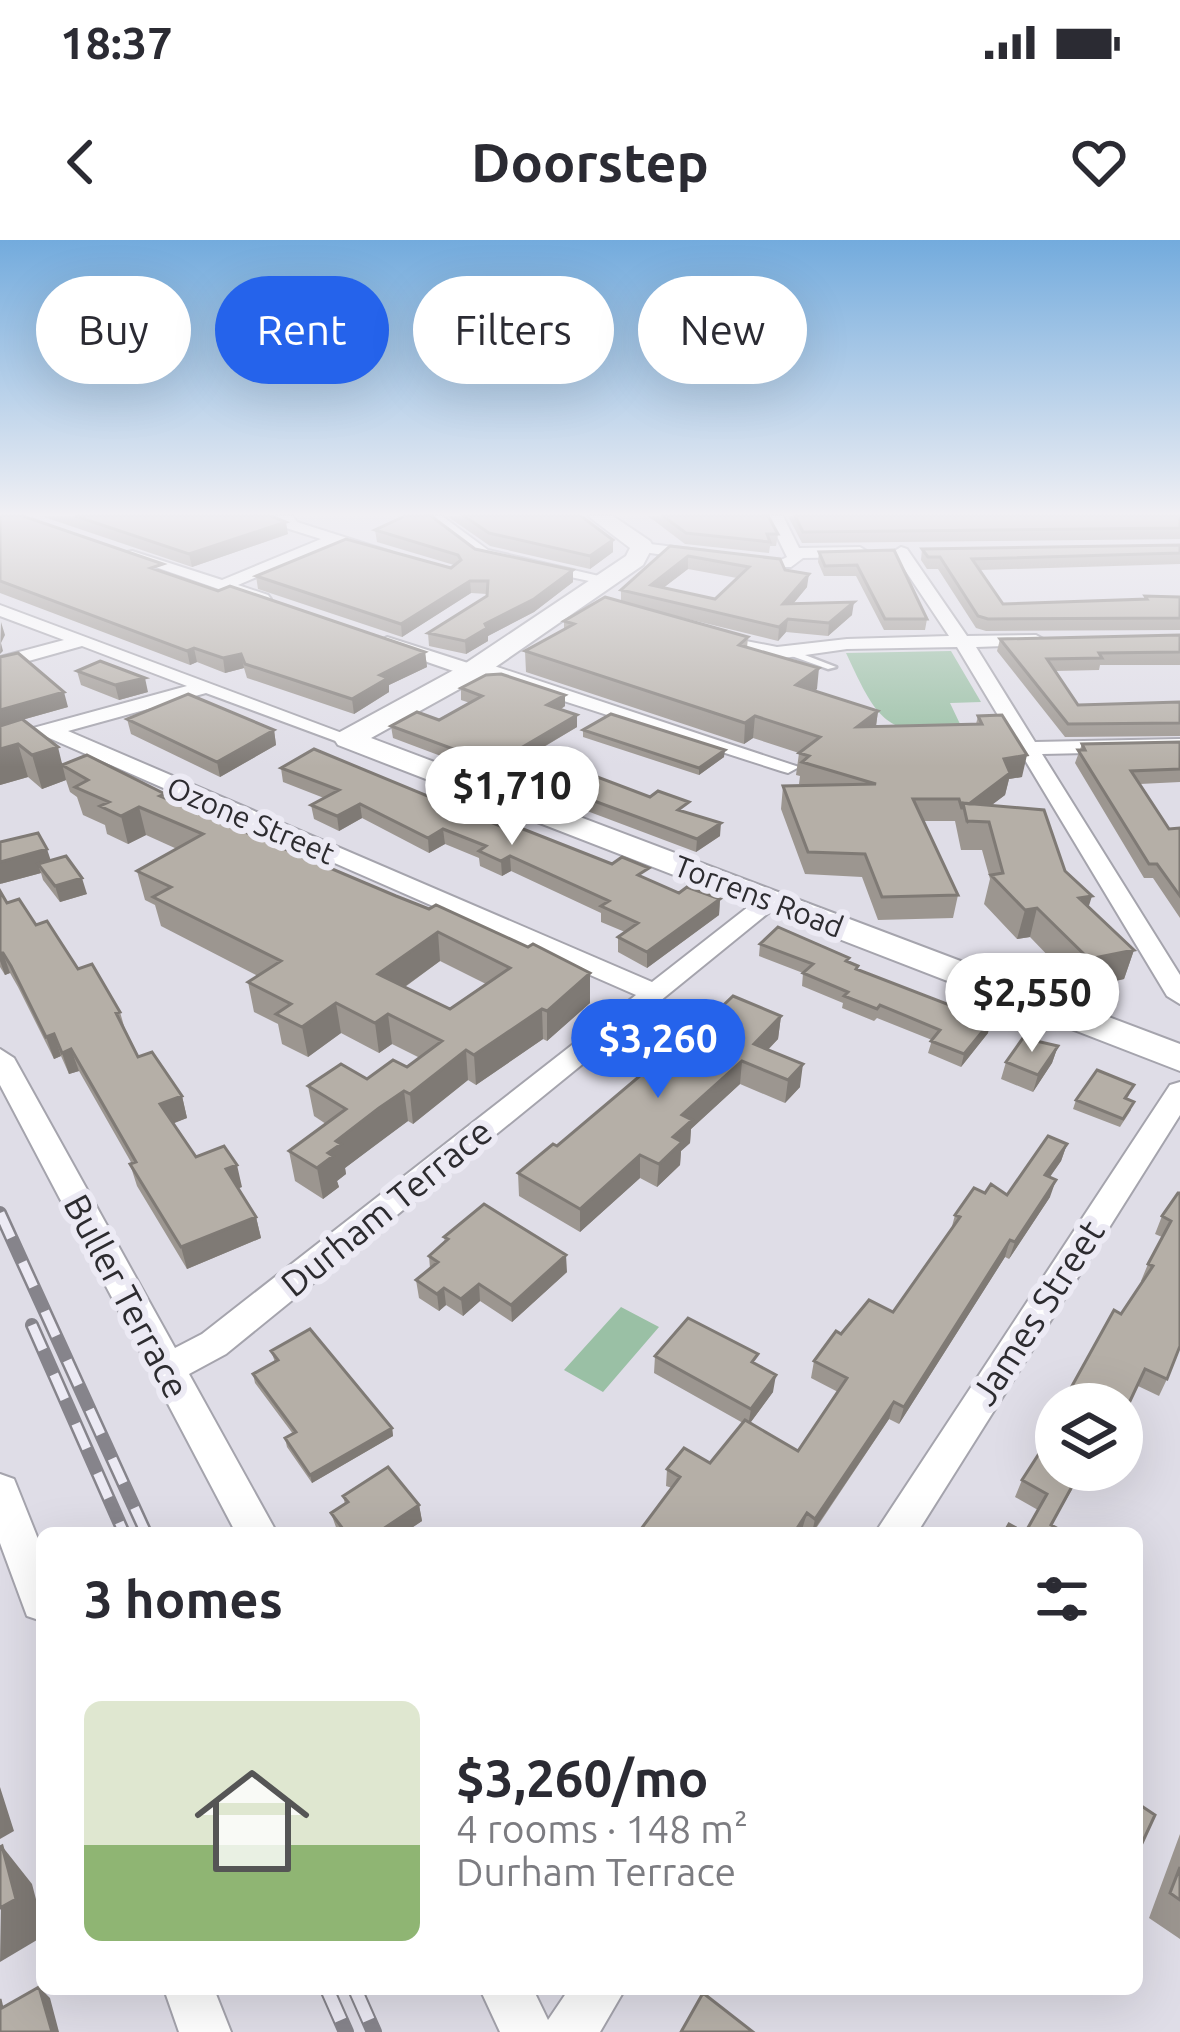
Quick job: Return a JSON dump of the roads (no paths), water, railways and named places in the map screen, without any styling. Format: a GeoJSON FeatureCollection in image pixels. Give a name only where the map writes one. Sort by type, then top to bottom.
{"type":"FeatureCollection","features":[{"type":"Feature","properties":{"kind":"street"},"geometry":{"type":"LineString","coordinates":[[264,600],[284,606]]}},
{"type":"Feature","properties":{"kind":"street"},"geometry":{"type":"LineString","coordinates":[[348,739],[588,600]]}},
{"type":"Feature","properties":{"kind":"street"},"geometry":{"type":"LineString","coordinates":[[937,600],[958,641],[966,646],[1180,996]]}},
{"type":"Feature","properties":{"kind":"street","name":"Torrens Road"},"geometry":{"type":"LineString","coordinates":[[0,610],[1180,1058]]}},
{"type":"Feature","properties":{"kind":"street"},"geometry":{"type":"LineString","coordinates":[[365,634],[788,767]]}},
{"type":"Feature","properties":{"kind":"street"},"geometry":{"type":"LineString","coordinates":[[405,648],[424,636]]}},
{"type":"Feature","properties":{"kind":"street"},"geometry":{"type":"LineString","coordinates":[[701,636],[765,652],[847,644],[1068,640]]}},
{"type":"Feature","properties":{"kind":"street"},"geometry":{"type":"LineString","coordinates":[[0,663],[81,641]]}},
{"type":"Feature","properties":{"kind":"street"},"geometry":{"type":"LineString","coordinates":[[0,743],[202,688]]}},
{"type":"Feature","properties":{"kind":"street","name":"Ozone Street"},"geometry":{"type":"LineString","coordinates":[[49,730],[654,993]]}},
{"type":"Feature","properties":{"kind":"street"},"geometry":{"type":"LineString","coordinates":[[1025,748],[1180,745]]}},
{"type":"Feature","properties":{"kind":"street","name":"Durham Terrace"},"geometry":{"type":"LineString","coordinates":[[165,1370],[214,1344],[771,901]]}},
{"type":"Feature","properties":{"kind":"street","name":"Buller Terrace"},"geometry":{"type":"LineString","coordinates":[[0,1058],[253,1527]]}},
{"type":"Feature","properties":{"kind":"street","name":"James Street"},"geometry":{"type":"LineString","coordinates":[[899,1527],[1180,1092]]}},
{"type":"Feature","properties":{"kind":"street"},"geometry":{"type":"LineString","coordinates":[[0,1491],[36,1586]]}},
{"type":"Feature","properties":{"kind":"street"},"geometry":{"type":"LineString","coordinates":[[191,1995],[205,2032]]}},
{"type":"Feature","properties":{"kind":"street"},"geometry":{"type":"LineString","coordinates":[[508,1995],[528,2032]]}},
{"type":"Feature","properties":{"kind":"street"},"geometry":{"type":"LineString","coordinates":[[569,2032],[596,1995]]}},
{"type":"Feature","properties":{"kind":"lane"},"geometry":{"type":"LineString","coordinates":[[789,652],[831,667]]}},
{"type":"Feature","properties":{"kind":"railway"},"geometry":{"type":"LineString","coordinates":[[0,1213],[143,1527]]}},
{"type":"Feature","properties":{"kind":"railway"},"geometry":{"type":"LineString","coordinates":[[32,1325],[121,1527]]}},
{"type":"Feature","properties":{"kind":"railway"},"geometry":{"type":"LineString","coordinates":[[330,1995],[346,2032]]}},
{"type":"Feature","properties":{"kind":"railway"},"geometry":{"type":"LineString","coordinates":[[358,1995],[374,2032]]}}]}
